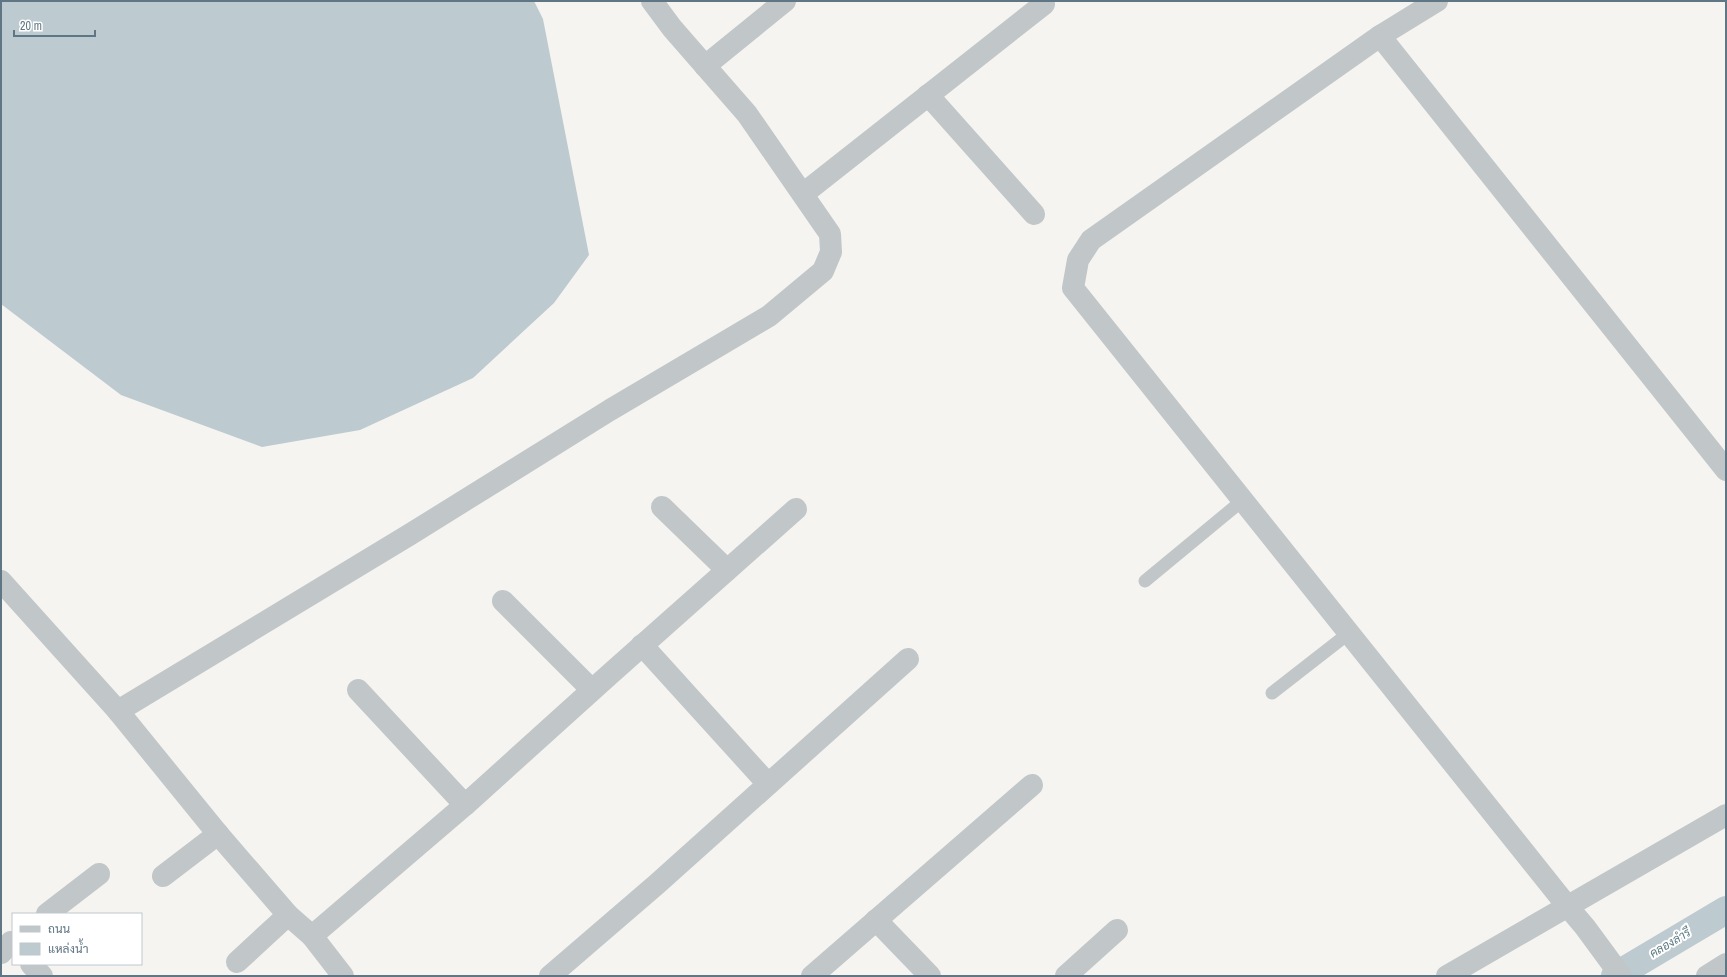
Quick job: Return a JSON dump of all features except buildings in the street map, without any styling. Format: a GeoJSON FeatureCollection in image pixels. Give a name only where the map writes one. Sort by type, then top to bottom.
{"type":"FeatureCollection","features":[{"type":"Feature","properties":{"kind":"street"},"geometry":{"type":"LineString","coordinates":[[118,711],[382,552],[610,410],[769,316],[823,271],[831,252],[830,234],[747,114],[672,28],[652,1]]}},
{"type":"Feature","properties":{"kind":"street"},"geometry":{"type":"LineString","coordinates":[[705,66],[785,1]]}},
{"type":"Feature","properties":{"kind":"street"},"geometry":{"type":"LineString","coordinates":[[1429,3],[1091,240],[1078,260],[1073,288],[1568,908],[1585,927],[1621,976]]}},
{"type":"Feature","properties":{"kind":"street"},"geometry":{"type":"LineString","coordinates":[[803,194],[1044,4]]}},
{"type":"Feature","properties":{"kind":"street"},"geometry":{"type":"LineString","coordinates":[[1380,36],[1726,470]]}},
{"type":"Feature","properties":{"kind":"street"},"geometry":{"type":"LineString","coordinates":[[928,95],[1034,214]]}},
{"type":"Feature","properties":{"kind":"street"},"geometry":{"type":"LineString","coordinates":[[662,507],[727,570]]}},
{"type":"Feature","properties":{"kind":"street"},"geometry":{"type":"LineString","coordinates":[[312,936],[465,805],[642,645],[796,510]]}},
{"type":"Feature","properties":{"kind":"street"},"geometry":{"type":"LineString","coordinates":[[1,581],[118,711],[218,834],[288,915],[312,936],[343,976]]}},
{"type":"Feature","properties":{"kind":"street"},"geometry":{"type":"LineString","coordinates":[[503,601],[592,690]]}},
{"type":"Feature","properties":{"kind":"street"},"geometry":{"type":"LineString","coordinates":[[642,645],[768,784]]}},
{"type":"Feature","properties":{"kind":"street"},"geometry":{"type":"LineString","coordinates":[[550,976],[657,884],[908,659]]}},
{"type":"Feature","properties":{"kind":"street"},"geometry":{"type":"LineString","coordinates":[[358,690],[465,805]]}},
{"type":"Feature","properties":{"kind":"street"},"geometry":{"type":"LineString","coordinates":[[812,976],[1032,785]]}},
{"type":"Feature","properties":{"kind":"street"},"geometry":{"type":"LineString","coordinates":[[1447,976],[1568,908],[1726,815]]}},
{"type":"Feature","properties":{"kind":"street"},"geometry":{"type":"LineString","coordinates":[[163,876],[218,834]]}},
{"type":"Feature","properties":{"kind":"street"},"geometry":{"type":"LineString","coordinates":[[48,913],[99,874]]}},
{"type":"Feature","properties":{"kind":"street"},"geometry":{"type":"LineString","coordinates":[[237,962],[288,915]]}},
{"type":"Feature","properties":{"kind":"street"},"geometry":{"type":"LineString","coordinates":[[876,920],[930,976]]}},
{"type":"Feature","properties":{"kind":"street"},"geometry":{"type":"LineString","coordinates":[[1066,976],[1117,930]]}},
{"type":"Feature","properties":{"kind":"street"},"geometry":{"type":"LineString","coordinates":[[1707,976],[1726,964]]}},
{"type":"Feature","properties":{"kind":"street"},"geometry":{"type":"LineString","coordinates":[[32,965],[42,976]]}},
{"type":"Feature","properties":{"kind":"lane"},"geometry":{"type":"LineString","coordinates":[[1145,580],[1243,500]]}},
{"type":"Feature","properties":{"kind":"lane"},"geometry":{"type":"LineString","coordinates":[[1272,693],[1349,633]]}},
{"type":"Feature","properties":{"kind":"water"},"geometry":{"type":"Polygon","coordinates":[[[1,1],[534,1],[543,19],[589,255],[554,303],[473,378],[360,430],[262,447],[121,395],[1,304],[1,1]]]}},
{"type":"Feature","properties":{"kind":"waterway","name":"คลองลำรี"},"geometry":{"type":"LineString","coordinates":[[1615,976],[1726,910]]}}]}
